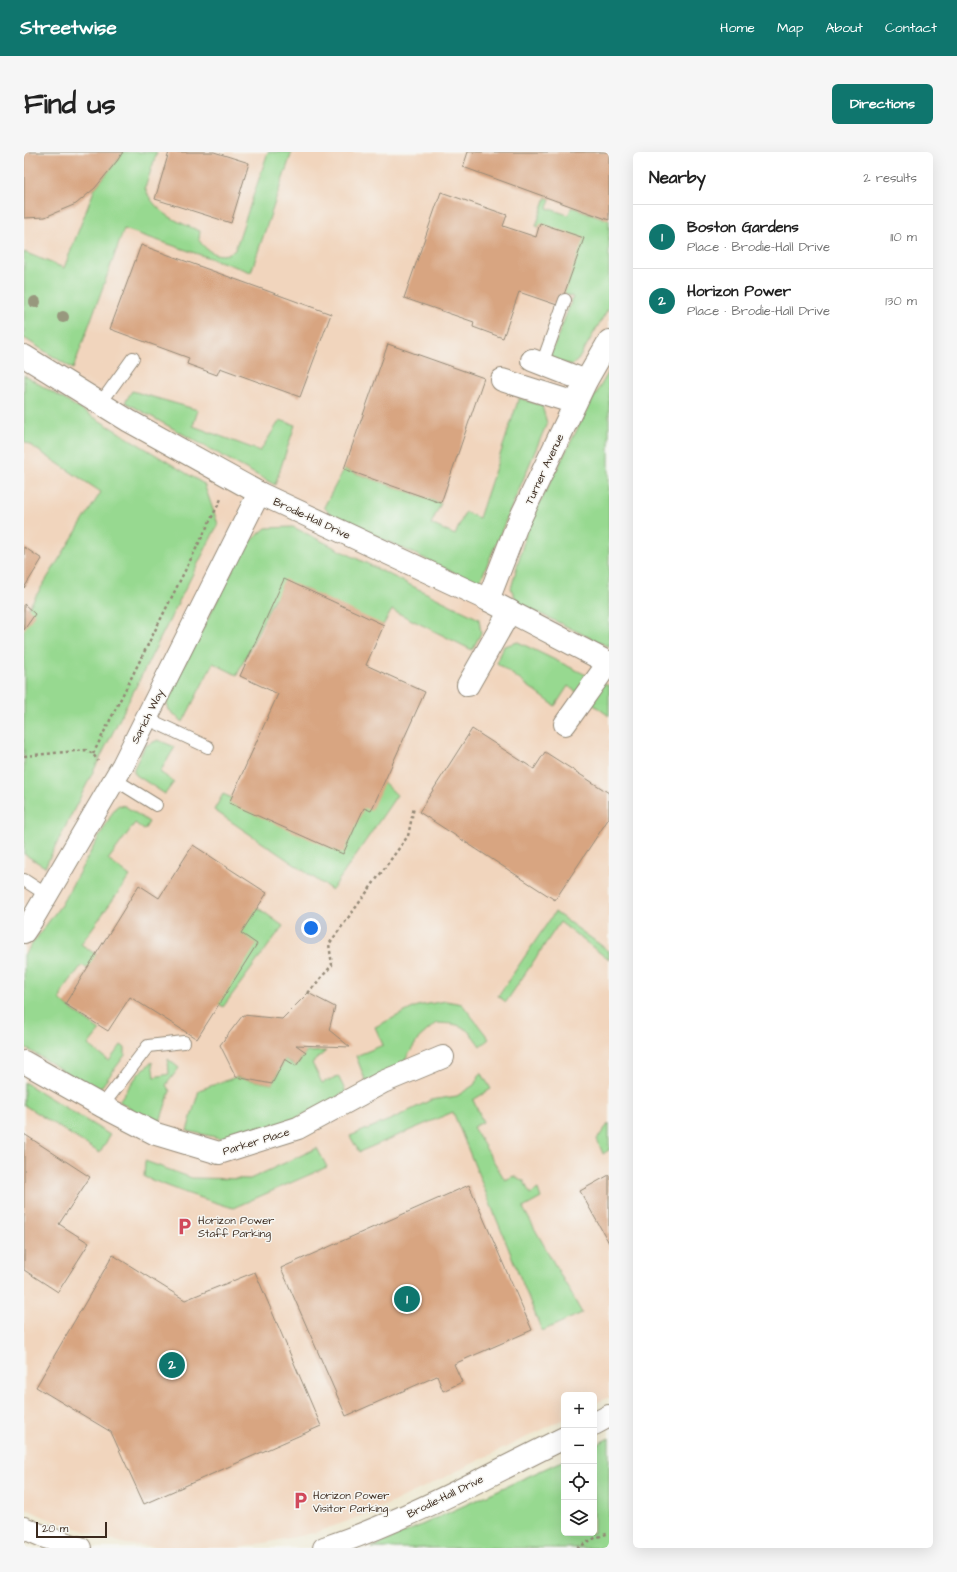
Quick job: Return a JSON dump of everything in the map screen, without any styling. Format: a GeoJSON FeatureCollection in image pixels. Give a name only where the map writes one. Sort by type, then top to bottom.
{"type":"FeatureCollection","features":[{"type":"Feature","properties":{"kind":"street","name":"Turner Avenue"},"geometry":{"type":"LineString","coordinates":[[488,600],[517,525],[586,381],[609,341]]}},
{"type":"Feature","properties":{"kind":"street","name":"Brodie-Hall Drive"},"geometry":{"type":"LineString","coordinates":[[24,356],[129,421],[259,493],[488,600],[609,662]]}},
{"type":"Feature","properties":{"kind":"street"},"geometry":{"type":"LineString","coordinates":[[537,362],[586,381]]}},
{"type":"Feature","properties":{"kind":"street"},"geometry":{"type":"LineString","coordinates":[[502,380],[575,403]]}},
{"type":"Feature","properties":{"kind":"street","name":"Sarich Way"},"geometry":{"type":"LineString","coordinates":[[24,932],[114,779],[259,493]]}},
{"type":"Feature","properties":{"kind":"street"},"geometry":{"type":"LineString","coordinates":[[468,685],[510,611]]}},
{"type":"Feature","properties":{"kind":"street"},"geometry":{"type":"LineString","coordinates":[[565,724],[609,662]]}},
{"type":"Feature","properties":{"kind":"street","name":"Parker Place"},"geometry":{"type":"LineString","coordinates":[[24,1062],[102,1106],[156,1134],[219,1153],[298,1128],[383,1082],[443,1057]]}},
{"type":"Feature","properties":{"kind":"street"},"geometry":{"type":"LineString","coordinates":[[597,1422],[609,1416]]}},
{"type":"Feature","properties":{"kind":"street","name":"Brodie-Hall Drive"},"geometry":{"type":"LineString","coordinates":[[324,1548],[358,1537],[394,1521],[561,1439]]}},
{"type":"Feature","properties":{"kind":"street"},"geometry":{"type":"LineString","coordinates":[[24,1528],[44,1537],[80,1548]]}},
{"type":"Feature","properties":{"kind":"lane"},"geometry":{"type":"LineString","coordinates":[[537,362],[565,300]]}},
{"type":"Feature","properties":{"kind":"lane"},"geometry":{"type":"LineString","coordinates":[[100,404],[133,358]]}},
{"type":"Feature","properties":{"kind":"lane"},"geometry":{"type":"LineString","coordinates":[[146,718],[208,747]]}},
{"type":"Feature","properties":{"kind":"lane"},"geometry":{"type":"LineString","coordinates":[[114,779],[156,805]]}},
{"type":"Feature","properties":{"kind":"lane"},"geometry":{"type":"LineString","coordinates":[[24,880],[47,895]]}},
{"type":"Feature","properties":{"kind":"lane"},"geometry":{"type":"LineString","coordinates":[[102,1106],[148,1046],[184,1042]]}},
{"type":"Feature","properties":{"kind":"path"},"geometry":{"type":"LineString","coordinates":[[93,754],[221,499]]}},
{"type":"Feature","properties":{"kind":"path"},"geometry":{"type":"LineString","coordinates":[[24,756],[86,750],[93,754],[114,779]]}},
{"type":"Feature","properties":{"kind":"path"},"geometry":{"type":"LineString","coordinates":[[308,993],[332,965],[329,944],[408,836],[414,807]]}},
{"type":"Feature","properties":{"kind":"path"},"geometry":{"type":"LineString","coordinates":[[577,1548],[594,1538],[609,1533]]}},
{"type":"Feature","properties":{"kind":"shaded area"},"geometry":{"type":"Polygon","coordinates":[[[24,152],[609,152],[609,1397],[597,1403],[597,1392],[561,1392],[561,1420],[387,1505],[314,1533],[239,1548],[173,1548],[126,1544],[51,1520],[24,1508],[24,152]]]}},
{"type":"Feature","properties":{"kind":"green space"},"geometry":{"type":"Polygon","coordinates":[[[123,152],[157,152],[145,188],[149,196],[154,204],[167,215],[200,231],[199,240],[202,245],[210,252],[220,255],[230,253],[235,250],[268,152],[292,152],[251,272],[124,229],[73,369],[24,338],[24,252],[64,268],[95,188],[123,152]]]}},
{"type":"Feature","properties":{"kind":"green space"},"geometry":{"type":"Polygon","coordinates":[[[546,197],[550,199],[547,208],[568,215],[572,207],[609,220],[609,307],[578,360],[572,365],[549,359],[573,297],[560,292],[578,240],[536,226],[546,197]]]}},
{"type":"Feature","properties":{"kind":"green space"},"geometry":{"type":"Polygon","coordinates":[[[609,371],[609,647],[518,603],[511,589],[528,526],[588,408],[609,371]]]}},
{"type":"Feature","properties":{"kind":"green space"},"geometry":{"type":"Polygon","coordinates":[[[24,375],[204,484],[218,524],[45,867],[24,854],[24,615],[101,492],[24,441],[24,375]]]}},
{"type":"Feature","properties":{"kind":"green space"},"geometry":{"type":"Polygon","coordinates":[[[132,391],[198,410],[193,426],[260,451],[280,420],[295,425],[275,485],[125,402],[132,391]]]}},
{"type":"Feature","properties":{"kind":"green space"},"geometry":{"type":"Polygon","coordinates":[[[519,398],[542,406],[547,423],[479,584],[331,515],[324,507],[344,469],[441,503],[431,524],[455,535],[465,512],[479,518],[519,398]]]}},
{"type":"Feature","properties":{"kind":"green space"},"geometry":{"type":"Polygon","coordinates":[[[293,527],[479,619],[481,633],[472,650],[392,610],[382,627],[301,587],[274,599],[237,675],[213,663],[183,722],[169,710],[166,701],[245,546],[266,528],[293,527]]]}},
{"type":"Feature","properties":{"kind":"green space"},"geometry":{"type":"Polygon","coordinates":[[[518,642],[609,686],[609,716],[568,686],[555,706],[497,663],[504,646],[518,642]]]}},
{"type":"Feature","properties":{"kind":"green space"},"geometry":{"type":"Polygon","coordinates":[[[158,740],[175,747],[160,772],[174,782],[165,794],[136,775],[134,772],[134,768],[145,746],[158,740]]]}},
{"type":"Feature","properties":{"kind":"green space"},"geometry":{"type":"Polygon","coordinates":[[[371,770],[397,795],[332,890],[214,810],[223,794],[332,843],[371,770]]]}},
{"type":"Feature","properties":{"kind":"green space"},"geometry":{"type":"Polygon","coordinates":[[[119,805],[125,806],[149,822],[144,830],[135,823],[108,860],[130,876],[81,944],[105,961],[96,975],[82,965],[63,990],[60,999],[67,1006],[100,1030],[88,1045],[109,1061],[121,1045],[125,1048],[125,1055],[99,1090],[93,1089],[24,1047],[24,955],[61,905],[115,808],[119,805]]]}},
{"type":"Feature","properties":{"kind":"green space"},"geometry":{"type":"Polygon","coordinates":[[[250,902],[283,926],[223,1007],[207,995],[227,932],[250,902]]]}},
{"type":"Feature","properties":{"kind":"green space"},"geometry":{"type":"Polygon","coordinates":[[[555,912],[609,951],[609,960],[560,922],[506,1002],[498,996],[555,912]]]}},
{"type":"Feature","properties":{"kind":"green space"},"geometry":{"type":"Polygon","coordinates":[[[446,1001],[462,1004],[489,1039],[480,1046],[462,1027],[452,1024],[436,1023],[419,1038],[400,1068],[366,1082],[356,1056],[383,1045],[375,1027],[417,1006],[446,1001]]]}},
{"type":"Feature","properties":{"kind":"green space"},"geometry":{"type":"Polygon","coordinates":[[[326,1051],[312,1063],[322,1083],[338,1076],[346,1092],[287,1123],[229,1140],[187,1131],[199,1090],[236,1077],[272,1084],[285,1059],[296,1066],[306,1052],[326,1051]]]}},
{"type":"Feature","properties":{"kind":"green space"},"geometry":{"type":"Polygon","coordinates":[[[168,1059],[179,1068],[166,1085],[170,1091],[158,1128],[119,1101],[139,1073],[152,1062],[154,1077],[169,1074],[168,1059]]]}},
{"type":"Feature","properties":{"kind":"green space"},"geometry":{"type":"Polygon","coordinates":[[[481,1072],[491,1089],[473,1100],[483,1122],[473,1127],[505,1180],[514,1176],[524,1181],[530,1194],[538,1189],[541,1198],[523,1208],[582,1313],[542,1331],[453,1112],[359,1152],[350,1136],[392,1119],[431,1100],[457,1096],[474,1085],[481,1072]]]}},
{"type":"Feature","properties":{"kind":"green space"},"geometry":{"type":"Polygon","coordinates":[[[24,1082],[110,1135],[100,1153],[24,1105],[24,1082]]]}},
{"type":"Feature","properties":{"kind":"green space"},"geometry":{"type":"Polygon","coordinates":[[[609,1123],[609,1150],[603,1154],[597,1139],[609,1123]]]}},
{"type":"Feature","properties":{"kind":"green space"},"geometry":{"type":"Polygon","coordinates":[[[317,1148],[327,1167],[233,1208],[189,1194],[144,1177],[145,1161],[192,1178],[250,1179],[317,1148]]]}},
{"type":"Feature","properties":{"kind":"green space"},"geometry":{"type":"Polygon","coordinates":[[[609,1438],[609,1548],[371,1548],[561,1461],[561,1536],[597,1536],[597,1444],[609,1438]]]}},
{"type":"Feature","properties":{"kind":"building"},"geometry":{"type":"Polygon","coordinates":[[[24,152],[123,152],[95,188],[76,204],[45,217],[24,218],[24,152]]]}},
{"type":"Feature","properties":{"kind":"building"},"geometry":{"type":"Polygon","coordinates":[[[169,152],[214,152],[249,163],[231,223],[155,199],[169,152]]]}},
{"type":"Feature","properties":{"kind":"building"},"geometry":{"type":"Polygon","coordinates":[[[468,152],[609,152],[609,220],[463,167],[468,152]]]}},
{"type":"Feature","properties":{"kind":"building"},"geometry":{"type":"Polygon","coordinates":[[[441,192],[507,215],[503,226],[536,237],[540,223],[584,238],[560,306],[519,292],[503,338],[473,327],[474,322],[404,298],[441,192]]]}},
{"type":"Feature","properties":{"kind":"building"},"geometry":{"type":"Polygon","coordinates":[[[141,245],[331,314],[300,397],[220,368],[217,375],[187,364],[189,358],[110,329],[141,245]]]}},
{"type":"Feature","properties":{"kind":"building"},"geometry":{"type":"Polygon","coordinates":[[[388,344],[484,378],[441,503],[344,469],[388,344]]]}},
{"type":"Feature","properties":{"kind":"building"},"geometry":{"type":"Polygon","coordinates":[[[24,547],[42,559],[24,588],[24,547]]]}},
{"type":"Feature","properties":{"kind":"building"},"geometry":{"type":"Polygon","coordinates":[[[284,579],[384,625],[366,665],[425,692],[371,811],[364,808],[343,854],[229,803],[278,694],[240,676],[284,579]]]}},
{"type":"Feature","properties":{"kind":"building"},"geometry":{"type":"Polygon","coordinates":[[[24,604],[35,614],[24,630],[24,604]]]}},
{"type":"Feature","properties":{"kind":"building"},"geometry":{"type":"Polygon","coordinates":[[[472,729],[534,769],[545,752],[609,793],[609,818],[555,900],[419,812],[472,729]]]}},
{"type":"Feature","properties":{"kind":"building"},"geometry":{"type":"Polygon","coordinates":[[[193,845],[267,893],[241,933],[257,944],[197,1039],[130,997],[108,1031],[65,1004],[139,885],[159,898],[193,845]]]}},
{"type":"Feature","properties":{"kind":"building"},"geometry":{"type":"Polygon","coordinates":[[[308,993],[335,1007],[329,1030],[350,1047],[296,1045],[306,1052],[296,1066],[285,1059],[272,1084],[236,1077],[220,1045],[243,1015],[282,1019],[308,993]]]}},
{"type":"Feature","properties":{"kind":"building"},"geometry":{"type":"Polygon","coordinates":[[[24,1134],[90,1177],[59,1224],[89,1243],[58,1292],[24,1270],[24,1134]]]}},
{"type":"Feature","properties":{"kind":"building"},"geometry":{"type":"Polygon","coordinates":[[[609,1175],[609,1243],[580,1191],[609,1175]]]}},
{"type":"Feature","properties":{"kind":"building"},"geometry":{"type":"Polygon","coordinates":[[[469,1185],[532,1330],[454,1364],[462,1382],[443,1391],[437,1376],[346,1416],[281,1268],[469,1185]]]}},
{"type":"Feature","properties":{"kind":"building"},"geometry":{"type":"Polygon","coordinates":[[[113,1255],[185,1300],[255,1272],[321,1426],[144,1504],[111,1432],[36,1387],[113,1255]]]}},
{"type":"Feature","properties":{"kind":"place","name":"Horizon Power Staff Parking"},"geometry":{"type":"Point","coordinates":[185,1226]}},
{"type":"Feature","properties":{"kind":"place","name":"Boston Gardens"},"geometry":{"type":"Point","coordinates":[407,1299]}},
{"type":"Feature","properties":{"kind":"place","name":"Horizon Power"},"geometry":{"type":"Point","coordinates":[172,1365]}},
{"type":"Feature","properties":{"kind":"place","name":"Horizon Power Visitor Parking"},"geometry":{"type":"Point","coordinates":[300,1501]}}]}
